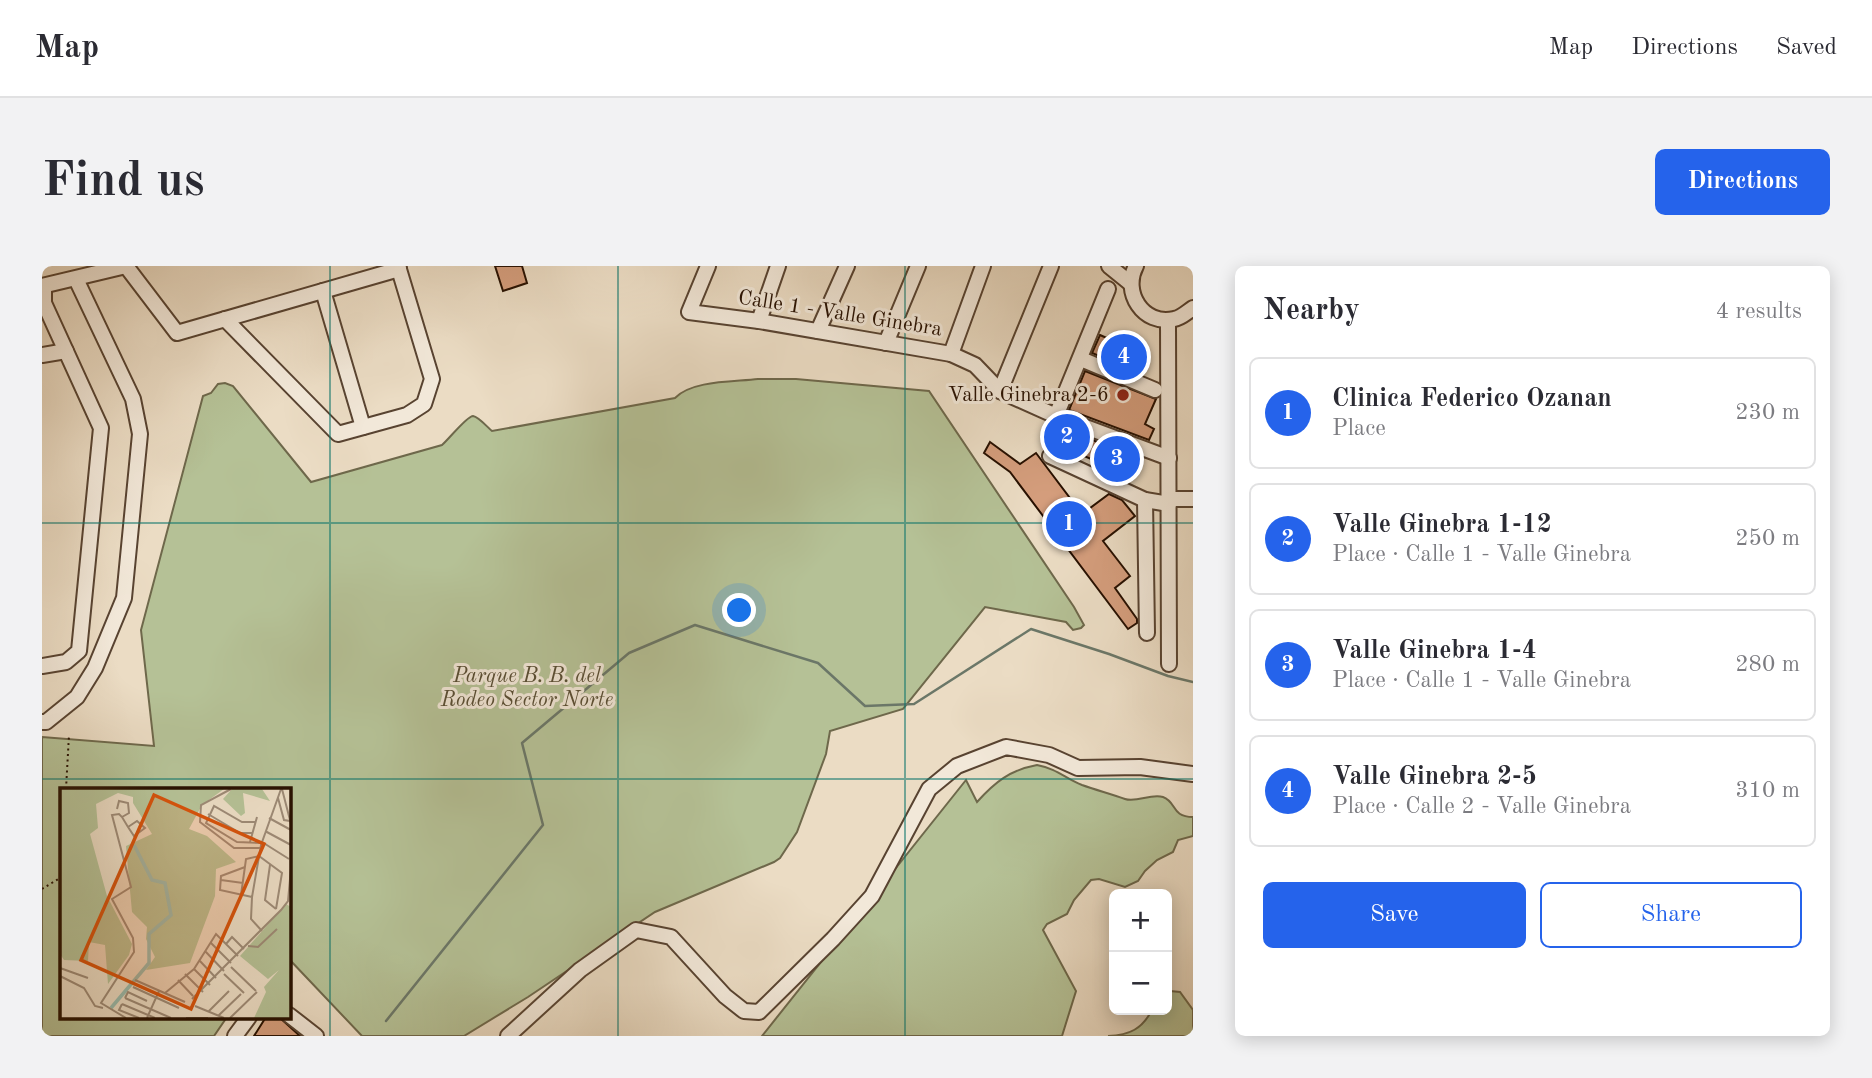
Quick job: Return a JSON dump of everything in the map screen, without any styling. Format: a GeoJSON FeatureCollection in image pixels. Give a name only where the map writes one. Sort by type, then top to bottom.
{"type":"FeatureCollection","features":[{"type":"Feature","properties":{"kind":"street"},"geometry":{"type":"LineString","coordinates":[[42,666],[66,662],[79,651],[101,428],[44,303],[43,286],[126,266],[177,333],[398,267],[432,379],[424,404],[407,415],[338,435],[225,319]]}},
{"type":"Feature","properties":{"kind":"street","name":"Calle 1 - Valle Ginebra"},"geometry":{"type":"LineString","coordinates":[[708,266],[689,312],[759,321],[951,354],[975,365],[1000,390],[1056,416],[1169,458]]}},
{"type":"Feature","properties":{"kind":"street"},"geometry":{"type":"LineString","coordinates":[[759,321],[778,266]]}},
{"type":"Feature","properties":{"kind":"street"},"geometry":{"type":"LineString","coordinates":[[818,331],[847,266]]}},
{"type":"Feature","properties":{"kind":"street"},"geometry":{"type":"LineString","coordinates":[[886,343],[918,266]]}},
{"type":"Feature","properties":{"kind":"street"},"geometry":{"type":"LineString","coordinates":[[951,354],[983,266]]}},
{"type":"Feature","properties":{"kind":"street"},"geometry":{"type":"LineString","coordinates":[[1000,390],[1051,266]]}},
{"type":"Feature","properties":{"kind":"street"},"geometry":{"type":"LineString","coordinates":[[1108,266],[1130,283],[1136,303],[1155,318],[1177,319],[1193,308]]}},
{"type":"Feature","properties":{"kind":"street"},"geometry":{"type":"LineString","coordinates":[[1130,283],[1136,266]]}},
{"type":"Feature","properties":{"kind":"street"},"geometry":{"type":"LineString","coordinates":[[42,722],[46,722],[77,697],[94,668],[124,598],[141,434],[133,400],[76,279]]}},
{"type":"Feature","properties":{"kind":"street"},"geometry":{"type":"LineString","coordinates":[[1056,416],[1108,289]]}},
{"type":"Feature","properties":{"kind":"street"},"geometry":{"type":"LineString","coordinates":[[323,290],[363,427]]}},
{"type":"Feature","properties":{"kind":"street"},"geometry":{"type":"LineString","coordinates":[[1168,320],[1169,664]]}},
{"type":"Feature","properties":{"kind":"street"},"geometry":{"type":"LineString","coordinates":[[42,355],[66,351]]}},
{"type":"Feature","properties":{"kind":"street"},"geometry":{"type":"LineString","coordinates":[[1081,359],[1155,390]]}},
{"type":"Feature","properties":{"kind":"street"},"geometry":{"type":"LineString","coordinates":[[1050,456],[1144,500],[1193,499]]}},
{"type":"Feature","properties":{"kind":"street"},"geometry":{"type":"LineString","coordinates":[[1144,500],[1147,633]]}},
{"type":"Feature","properties":{"kind":"street"},"geometry":{"type":"LineString","coordinates":[[508,1036],[580,970],[636,930],[671,937],[725,996],[744,1011],[759,1012],[872,896],[929,789],[957,766],[989,752],[1006,747],[1049,755],[1078,768],[1140,767],[1193,774]]}},
{"type":"Feature","properties":{"kind":"street"},"geometry":{"type":"LineString","coordinates":[[290,1016],[316,1036]]}},
{"type":"Feature","properties":{"kind":"street"},"geometry":{"type":"LineString","coordinates":[[235,1036],[248,1018]]}},
{"type":"Feature","properties":{"kind":"path"},"geometry":{"type":"LineString","coordinates":[[66,788],[69,735]]}},
{"type":"Feature","properties":{"kind":"path"},"geometry":{"type":"LineString","coordinates":[[42,889],[60,879]]}},
{"type":"Feature","properties":{"kind":"green space","name":"Parque B. B. del Rodeo Sector Norte"},"geometry":{"type":"Polygon","coordinates":[[[796,379],[929,391],[1084,625],[1073,630],[1066,622],[985,607],[903,709],[830,731],[826,754],[797,832],[780,858],[655,912],[528,997],[464,1036],[362,1036],[290,960],[290,788],[60,788],[60,1018],[226,1018],[214,1036],[42,1036],[42,737],[154,746],[141,630],[203,396],[211,393],[218,384],[233,386],[311,482],[442,445],[473,416],[492,431],[675,398],[692,388],[726,382],[796,379]]]}},
{"type":"Feature","properties":{"kind":"green space"},"geometry":{"type":"Polygon","coordinates":[[[1037,765],[1082,785],[1125,799],[1163,797],[1181,815],[1193,817],[1193,836],[1178,840],[1173,852],[1157,860],[1138,881],[1125,887],[1099,879],[1091,880],[1074,900],[1067,914],[1047,924],[1043,930],[1076,991],[1062,1036],[762,1036],[966,780],[977,802],[1004,778],[1037,765]]]}},
{"type":"Feature","properties":{"kind":"green space"},"geometry":{"type":"Polygon","coordinates":[[[1172,991],[1180,992],[1193,1010],[1193,1036],[1108,1036],[1134,1030],[1149,1015],[1172,1015],[1172,991]]]}},
{"type":"Feature","properties":{"kind":"building"},"geometry":{"type":"Polygon","coordinates":[[[495,266],[522,266],[527,283],[503,291],[495,266]]]}},
{"type":"Feature","properties":{"kind":"building"},"geometry":{"type":"Polygon","coordinates":[[[1100,335],[1145,355],[1137,372],[1092,353],[1100,335]]]}},
{"type":"Feature","properties":{"kind":"building"},"geometry":{"type":"Polygon","coordinates":[[[1085,371],[1156,399],[1145,424],[1154,429],[1149,440],[1069,410],[1085,371]]]}},
{"type":"Feature","properties":{"kind":"building"},"geometry":{"type":"Polygon","coordinates":[[[1053,425],[1137,457],[1129,475],[1046,440],[1053,425]]]}},
{"type":"Feature","properties":{"kind":"building"},"geometry":{"type":"Polygon","coordinates":[[[990,442],[1020,464],[1036,453],[1082,514],[1109,494],[1122,500],[1135,516],[1103,541],[1130,576],[1115,588],[1137,619],[1137,623],[1128,629],[1010,472],[984,453],[990,442]]]}},
{"type":"Feature","properties":{"kind":"building"},"geometry":{"type":"Polygon","coordinates":[[[265,1018],[280,1018],[300,1036],[254,1036],[265,1018]]]}},
{"type":"Feature","properties":{"kind":"waterway"},"geometry":{"type":"LineString","coordinates":[[386,1021],[543,825],[522,743],[629,653],[695,625],[818,663],[865,706],[914,704],[1031,629],[1193,682]]}},
{"type":"Feature","properties":{"kind":"place","name":"Valle Ginebra 2-5"},"geometry":{"type":"Point","coordinates":[1124,357]}},
{"type":"Feature","properties":{"kind":"place","name":"Valle Ginebra 2-6"},"geometry":{"type":"Point","coordinates":[1123,395]}},
{"type":"Feature","properties":{"kind":"place","name":"Valle Ginebra 1-12"},"geometry":{"type":"Point","coordinates":[1067,437]}},
{"type":"Feature","properties":{"kind":"place","name":"Valle Ginebra 1-4"},"geometry":{"type":"Point","coordinates":[1117,459]}},
{"type":"Feature","properties":{"kind":"place","name":"Clinica Federico Ozanan"},"geometry":{"type":"Point","coordinates":[1069,524]}}]}
